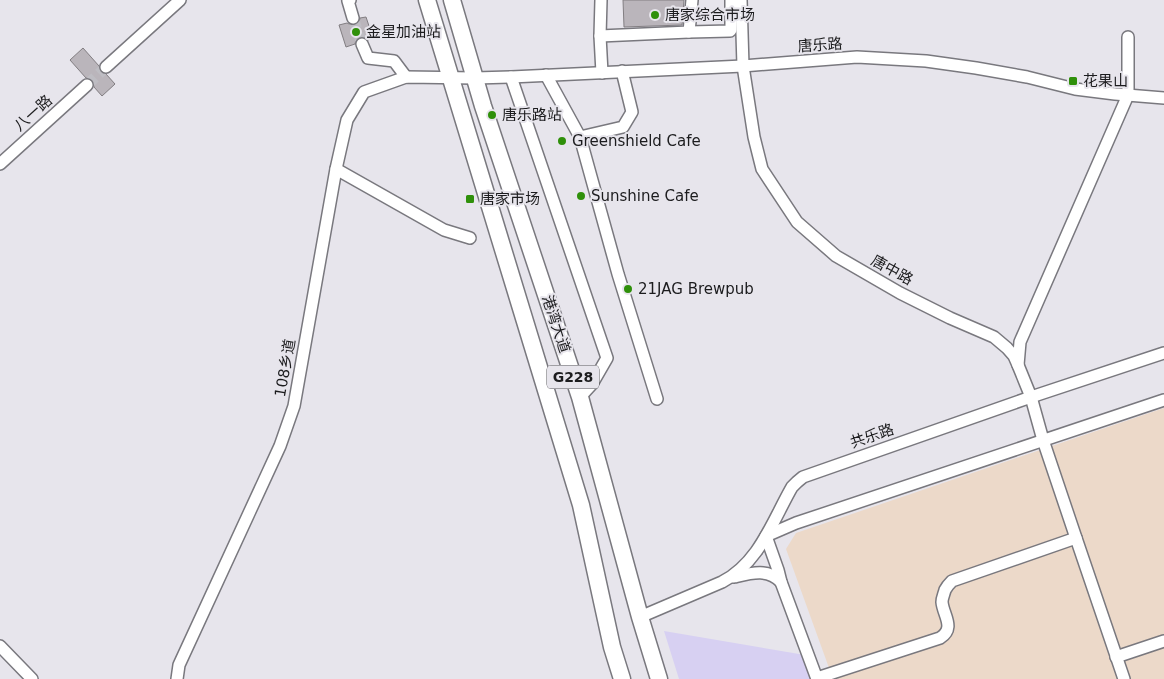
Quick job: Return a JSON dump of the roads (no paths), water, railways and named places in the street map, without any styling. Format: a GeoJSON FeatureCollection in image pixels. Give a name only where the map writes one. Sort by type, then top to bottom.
{"type":"FeatureCollection","features":[{"type":"Feature","properties":{"kind":"highway","name":"港湾大道"},"geometry":{"type":"LineString","coordinates":[[427,0],[581,505],[612,647],[622,679]]}},
{"type":"Feature","properties":{"kind":"highway","name":"港湾大道"},"geometry":{"type":"LineString","coordinates":[[452,0],[475,78],[580,397],[640,617],[659,679]]}},
{"type":"Feature","properties":{"kind":"street"},"geometry":{"type":"LineString","coordinates":[[106,67],[180,0]]}},
{"type":"Feature","properties":{"kind":"street"},"geometry":{"type":"LineString","coordinates":[[350,0],[348,1],[353,18]]}},
{"type":"Feature","properties":{"kind":"street"},"geometry":{"type":"LineString","coordinates":[[601,0],[602,73]]}},
{"type":"Feature","properties":{"kind":"street"},"geometry":{"type":"LineString","coordinates":[[690,32],[692,0]]}},
{"type":"Feature","properties":{"kind":"street"},"geometry":{"type":"LineString","coordinates":[[600,36],[730,31],[732,30],[730,0]]}},
{"type":"Feature","properties":{"kind":"street","name":"唐中路"},"geometry":{"type":"LineString","coordinates":[[741,0],[743,66],[754,137],[762,169],[797,222],[836,256],[950,318],[994,337],[1014,356],[1031,397],[1043,440],[1124,679]]}},
{"type":"Feature","properties":{"kind":"street"},"geometry":{"type":"LineString","coordinates":[[1018,365],[1020,342],[1128,95],[1128,38]]}},
{"type":"Feature","properties":{"kind":"street"},"geometry":{"type":"LineString","coordinates":[[362,44],[368,58],[394,61],[406,77]]}},
{"type":"Feature","properties":{"kind":"street","name":"唐乐路"},"geometry":{"type":"LineString","coordinates":[[406,77],[475,78],[602,73],[743,66],[857,57],[926,61],[985,69],[1075,88],[1164,98]]}},
{"type":"Feature","properties":{"kind":"street"},"geometry":{"type":"LineString","coordinates":[[580,137],[623,128],[632,112],[622,72]]}},
{"type":"Feature","properties":{"kind":"street"},"geometry":{"type":"LineString","coordinates":[[546,75],[580,137],[618,274],[657,399]]}},
{"type":"Feature","properties":{"kind":"street","name":"108乡道"},"geometry":{"type":"LineString","coordinates":[[177,679],[179,665],[280,446],[294,406],[336,169],[347,120],[364,92],[406,77]]}},
{"type":"Feature","properties":{"kind":"street"},"geometry":{"type":"LineString","coordinates":[[511,77],[607,358],[592,384],[580,397]]}},
{"type":"Feature","properties":{"kind":"street","name":"八一路"},"geometry":{"type":"LineString","coordinates":[[0,164],[87,85]]}},
{"type":"Feature","properties":{"kind":"street"},"geometry":{"type":"LineString","coordinates":[[336,169],[444,230],[470,238]]}},
{"type":"Feature","properties":{"kind":"street","name":"共乐路"},"geometry":{"type":"LineString","coordinates":[[640,617],[732,577],[745,566],[756,553],[792,488],[803,477],[1164,352]]}},
{"type":"Feature","properties":{"kind":"street"},"geometry":{"type":"LineString","coordinates":[[1076,538],[949,583],[943,595],[942,603],[948,628],[940,638],[817,679],[766,536],[796,523],[1164,400]]}},
{"type":"Feature","properties":{"kind":"street"},"geometry":{"type":"LineString","coordinates":[[783,505],[786,517],[796,523]]}},
{"type":"Feature","properties":{"kind":"street"},"geometry":{"type":"LineString","coordinates":[[732,577],[764,573],[772,575],[781,582]]}},
{"type":"Feature","properties":{"kind":"street"},"geometry":{"type":"LineString","coordinates":[[1116,657],[1164,641]]}},
{"type":"Feature","properties":{"kind":"street"},"geometry":{"type":"LineString","coordinates":[[0,646],[32,679]]}},
{"type":"Feature","properties":{"kind":"tunnel"},"geometry":{"type":"LineString","coordinates":[[353,18],[362,44]]}},
{"type":"Feature","properties":{"kind":"tunnel"},"geometry":{"type":"LineString","coordinates":[[87,85],[106,67]]}},
{"type":"Feature","properties":{"kind":"place","name":"唐家综合市场"},"geometry":{"type":"Point","coordinates":[655,15]}},
{"type":"Feature","properties":{"kind":"place","name":"金星加油站"},"geometry":{"type":"Point","coordinates":[356,32]}},
{"type":"Feature","properties":{"kind":"place","name":"花果山"},"geometry":{"type":"Point","coordinates":[1073,81]}},
{"type":"Feature","properties":{"kind":"place","name":"唐乐路站"},"geometry":{"type":"Point","coordinates":[492,115]}},
{"type":"Feature","properties":{"kind":"place","name":"Greenshield Cafe"},"geometry":{"type":"Point","coordinates":[562,141]}},
{"type":"Feature","properties":{"kind":"place","name":"Sunshine Cafe"},"geometry":{"type":"Point","coordinates":[581,196]}},
{"type":"Feature","properties":{"kind":"place","name":"唐家市场"},"geometry":{"type":"Point","coordinates":[470,199]}},
{"type":"Feature","properties":{"kind":"place","name":"21JAG Brewpub"},"geometry":{"type":"Point","coordinates":[628,289]}}]}
